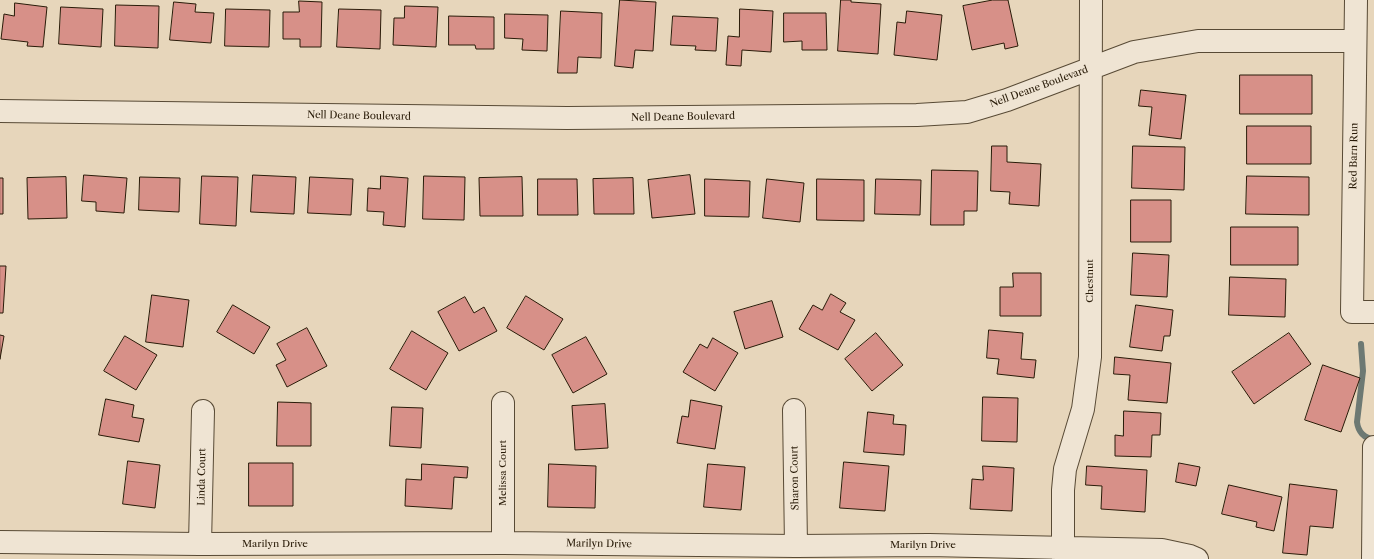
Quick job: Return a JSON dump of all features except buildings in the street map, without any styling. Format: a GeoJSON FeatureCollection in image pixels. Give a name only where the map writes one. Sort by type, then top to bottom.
{"type":"FeatureCollection","features":[{"type":"Feature","properties":{"kind":"street","name":"Chestnut"},"geometry":{"type":"LineString","coordinates":[[1063,554],[1063,490],[1065,469],[1083,409],[1090,357],[1091,0]]}},
{"type":"Feature","properties":{"kind":"street","name":"Red Barn Run"},"geometry":{"type":"LineString","coordinates":[[1356,0],[1352,312],[1374,312]]}},
{"type":"Feature","properties":{"kind":"street","name":"Nell Deane Boulevard"},"geometry":{"type":"LineString","coordinates":[[0,111],[567,118],[917,114],[967,112],[1007,100],[1134,52],[1198,41],[1355,41]]}},
{"type":"Feature","properties":{"kind":"street","name":"Melissa Court"},"geometry":{"type":"LineString","coordinates":[[503,403],[503,543]]}},
{"type":"Feature","properties":{"kind":"street","name":"Sharon Court"},"geometry":{"type":"LineString","coordinates":[[794,410],[796,546]]}},
{"type":"Feature","properties":{"kind":"street","name":"Linda Court"},"geometry":{"type":"LineString","coordinates":[[200,544],[203,411]]}},
{"type":"Feature","properties":{"kind":"street"},"geometry":{"type":"LineString","coordinates":[[1373,559],[1374,448]]}},
{"type":"Feature","properties":{"kind":"street","name":"Marilyn Drive"},"geometry":{"type":"LineString","coordinates":[[0,542],[200,544],[503,543],[796,546],[929,544],[1063,554],[1162,550],[1197,559]]}},
{"type":"Feature","properties":{"kind":"waterway"},"geometry":{"type":"LineString","coordinates":[[1361,344],[1363,371],[1357,422],[1362,434],[1367,438],[1374,439]]}}]}
